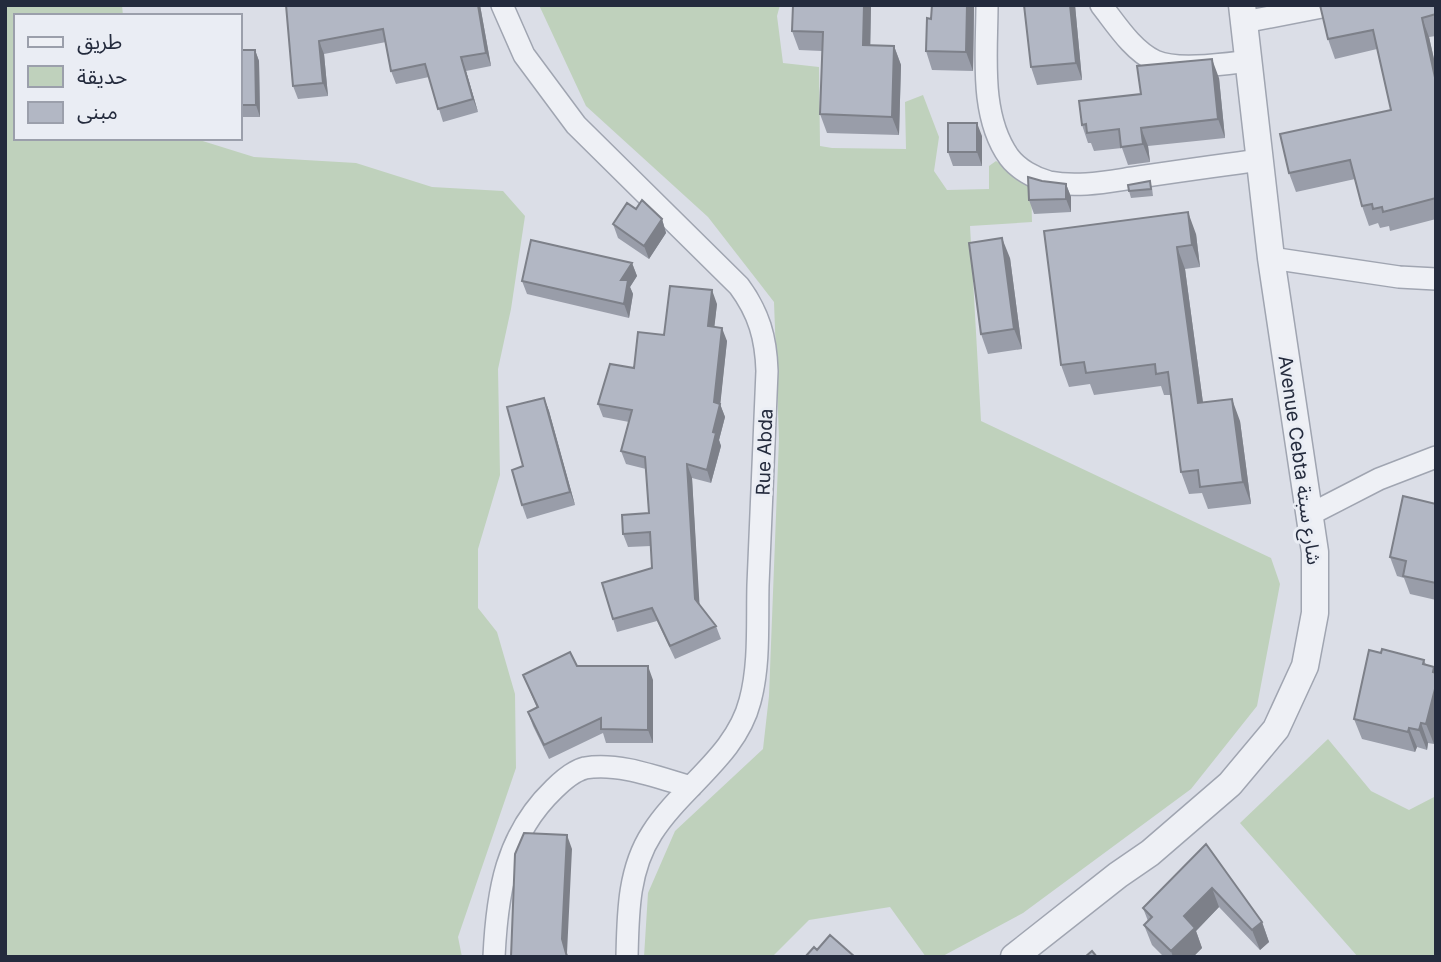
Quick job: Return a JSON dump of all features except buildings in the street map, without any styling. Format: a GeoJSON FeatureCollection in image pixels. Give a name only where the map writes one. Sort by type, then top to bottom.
{"type":"FeatureCollection","features":[{"type":"Feature","properties":{"kind":"street","name":"Rue Abda"},"geometry":{"type":"LineString","coordinates":[[502,5],[524,55],[576,125],[727,272],[749,300],[761,325],[767,371],[754,676],[750,703],[741,723],[715,761],[651,834],[639,859],[631,892],[627,957]]}},
{"type":"Feature","properties":{"kind":"street"},"geometry":{"type":"LineString","coordinates":[[987,5],[989,97],[993,117],[1009,156],[1025,172],[1048,181],[1097,183],[1261,160]]}},
{"type":"Feature","properties":{"kind":"street"},"geometry":{"type":"LineString","coordinates":[[1101,5],[1134,45],[1153,60],[1175,66],[1249,61]]}},
{"type":"Feature","properties":{"kind":"street"},"geometry":{"type":"LineString","coordinates":[[1243,14],[1332,5]]}},
{"type":"Feature","properties":{"kind":"street","name":"Avenue Cebta شارع سبتة"},"geometry":{"type":"LineString","coordinates":[[1014,957],[1150,853],[1230,785],[1276,729],[1305,666],[1313,628],[1315,552],[1271,258],[1243,14]]}},
{"type":"Feature","properties":{"kind":"street"},"geometry":{"type":"LineString","coordinates":[[1271,258],[1399,277],[1436,279]]}},
{"type":"Feature","properties":{"kind":"street"},"geometry":{"type":"LineString","coordinates":[[1309,515],[1397,471],[1436,457]]}},
{"type":"Feature","properties":{"kind":"street"},"geometry":{"type":"LineString","coordinates":[[494,957],[500,901],[512,848],[531,814],[561,782],[583,768],[601,767],[644,774],[691,787]]}},
{"type":"Feature","properties":{"kind":"green space"},"geometry":{"type":"Polygon","coordinates":[[[5,5],[122,5],[123,14],[14,14],[14,140],[199,140],[254,157],[356,163],[432,187],[503,191],[525,216],[511,309],[498,369],[500,475],[478,549],[478,608],[497,632],[515,694],[516,768],[458,937],[462,957],[5,957],[5,5]]]}},
{"type":"Feature","properties":{"kind":"green space"},"geometry":{"type":"Polygon","coordinates":[[[539,5],[780,5],[777,16],[783,63],[819,67],[820,146],[906,149],[905,102],[923,95],[939,137],[934,171],[947,190],[989,189],[989,166],[996,161],[1031,185],[1032,222],[970,226],[981,421],[1271,558],[1280,584],[1257,706],[1191,789],[1023,913],[941,957],[926,957],[890,907],[809,920],[772,957],[644,957],[648,893],[675,831],[763,749],[769,696],[779,438],[774,302],[708,217],[586,106],[539,5]]]}},
{"type":"Feature","properties":{"kind":"green space"},"geometry":{"type":"Polygon","coordinates":[[[1328,739],[1371,791],[1409,810],[1436,796],[1436,957],[1358,957],[1240,823],[1328,739]]]}}]}
